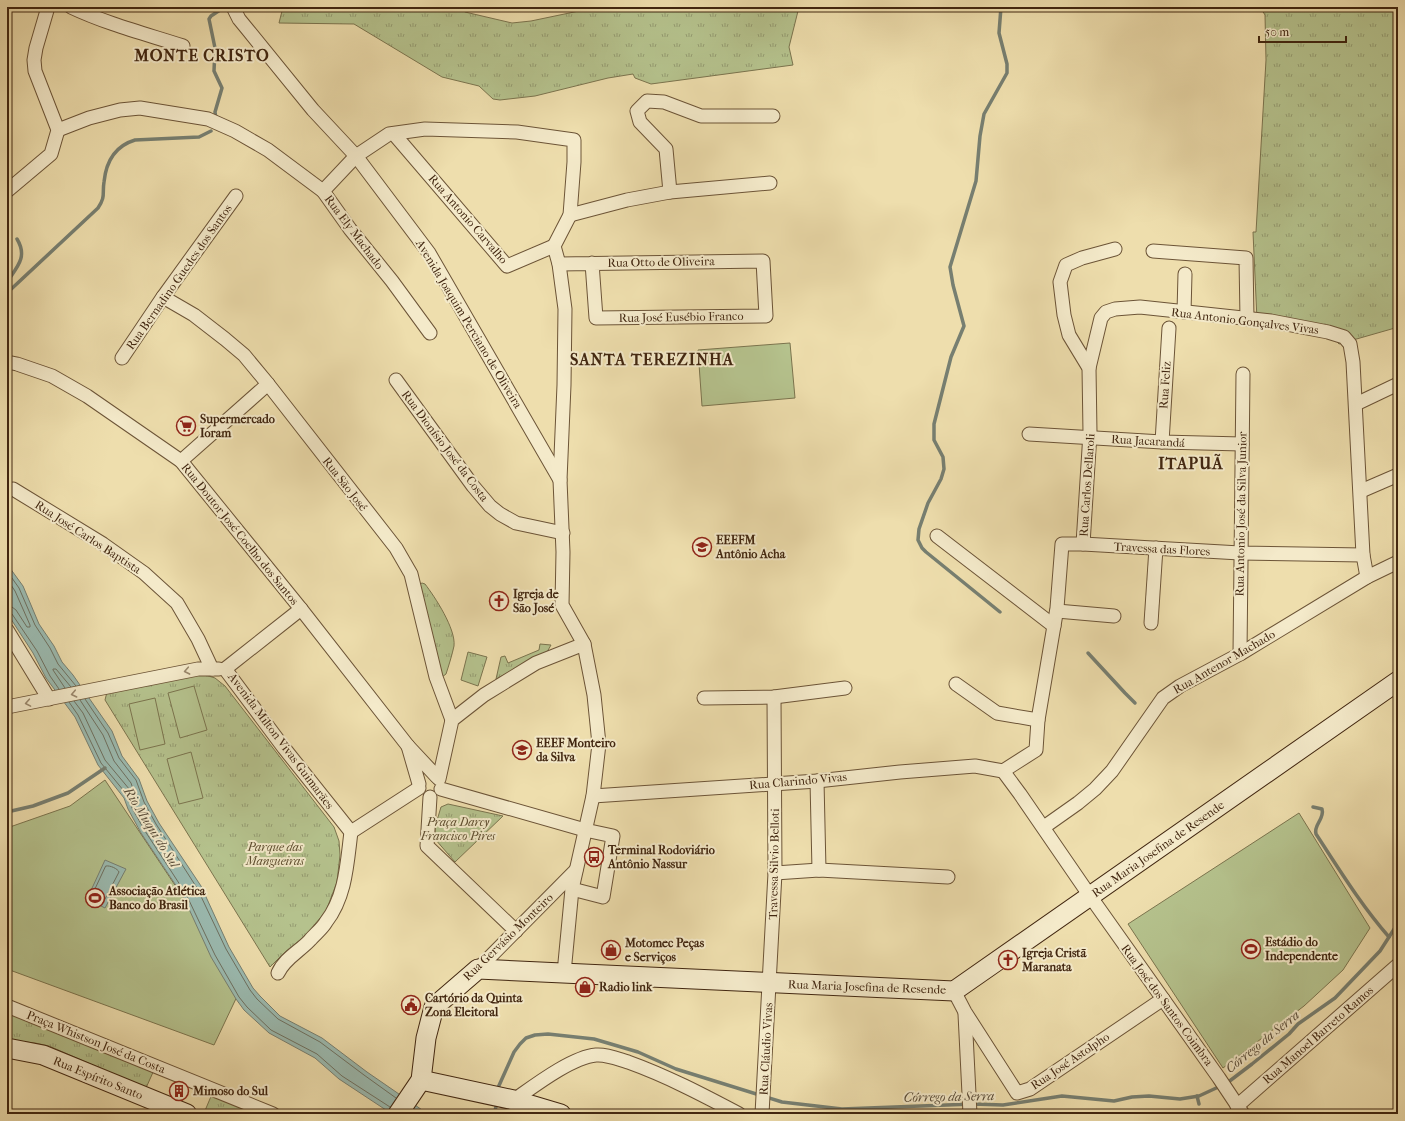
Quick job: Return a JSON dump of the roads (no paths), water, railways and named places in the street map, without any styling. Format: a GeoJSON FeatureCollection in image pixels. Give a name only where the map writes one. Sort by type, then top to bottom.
{"type":"FeatureCollection","features":[{"type":"Feature","properties":{"kind":"main road","name":"Rua Maria Josefina de Resende"},"geometry":{"type":"LineString","coordinates":[[478,969],[954,991],[1398,681]]}},
{"type":"Feature","properties":{"kind":"main road","name":"Rua Gervásio Monteiro"},"geometry":{"type":"LineString","coordinates":[[416,1087],[434,1007],[478,969]]}},
{"type":"Feature","properties":{"kind":"main road","name":"Rua Espírito Santo"},"geometry":{"type":"LineString","coordinates":[[7,1048],[43,1055],[188,1114]]}},
{"type":"Feature","properties":{"kind":"main road"},"geometry":{"type":"LineString","coordinates":[[398,1114],[416,1087],[503,1098],[561,1114]]}},
{"type":"Feature","properties":{"kind":"street"},"geometry":{"type":"LineString","coordinates":[[7,191],[51,154],[58,130],[35,72],[34,60],[48,7]]}},
{"type":"Feature","properties":{"kind":"street"},"geometry":{"type":"LineString","coordinates":[[71,7],[126,28],[183,46]]}},
{"type":"Feature","properties":{"kind":"street","name":"Avenida Joaquim Perciano de Oliveira"},"geometry":{"type":"LineString","coordinates":[[233,7],[239,19],[313,110],[356,156],[429,253],[560,480]]}},
{"type":"Feature","properties":{"kind":"street"},"geometry":{"type":"LineString","coordinates":[[670,192],[666,149],[640,122],[637,111],[647,101],[664,102],[701,116],[773,116]]}},
{"type":"Feature","properties":{"kind":"street","name":"Rua Ely Machado"},"geometry":{"type":"LineString","coordinates":[[58,130],[89,118],[120,110],[140,108],[208,119],[235,131],[268,150],[323,190],[350,229],[392,281],[430,334]]}},
{"type":"Feature","properties":{"kind":"street"},"geometry":{"type":"LineString","coordinates":[[323,190],[356,156],[389,134],[425,129],[517,132],[574,140],[570,215],[554,246],[559,264],[565,310],[564,386],[560,480],[563,533],[562,605],[584,644],[594,695],[599,744],[592,796],[572,889],[564,973]]}},
{"type":"Feature","properties":{"kind":"street","name":"Rua Antonio Carvalho"},"geometry":{"type":"LineString","coordinates":[[394,134],[507,266],[554,246]]}},
{"type":"Feature","properties":{"kind":"street"},"geometry":{"type":"LineString","coordinates":[[570,215],[627,200],[670,192],[770,183]]}},
{"type":"Feature","properties":{"kind":"street","name":"Rua Bernadino Guedes dos Santos"},"geometry":{"type":"LineString","coordinates":[[122,358],[163,297],[236,196]]}},
{"type":"Feature","properties":{"kind":"street"},"geometry":{"type":"LineString","coordinates":[[1089,368],[1069,335],[1064,315],[1060,282],[1066,265],[1082,258],[1115,249]]}},
{"type":"Feature","properties":{"kind":"street"},"geometry":{"type":"LineString","coordinates":[[1152,251],[1246,258],[1247,319]]}},
{"type":"Feature","properties":{"kind":"street","name":"Rua Otto de Oliveira"},"geometry":{"type":"LineString","coordinates":[[559,264],[763,261]]}},
{"type":"Feature","properties":{"kind":"street","name":"Rua José Eusébio Franco"},"geometry":{"type":"LineString","coordinates":[[592,263],[596,318],[766,316],[763,261]]}},
{"type":"Feature","properties":{"kind":"street"},"geometry":{"type":"LineString","coordinates":[[1184,312],[1185,274]]}},
{"type":"Feature","properties":{"kind":"street","name":"Rua São José"},"geometry":{"type":"LineString","coordinates":[[163,297],[194,315],[244,356],[268,384],[396,548],[411,574],[436,677],[452,720]]}},
{"type":"Feature","properties":{"kind":"street","name":"Rua Antonio Gonçalves Vivas"},"geometry":{"type":"LineString","coordinates":[[1089,368],[1101,318],[1106,312],[1115,309],[1140,308],[1272,322],[1321,330],[1344,337],[1350,344],[1353,362],[1361,492],[1363,555],[1366,577]]}},
{"type":"Feature","properties":{"kind":"street","name":"Rua Feliz"},"geometry":{"type":"LineString","coordinates":[[1162,442],[1169,328]]}},
{"type":"Feature","properties":{"kind":"street","name":"Rua Doutor José Coelho dos Santos"},"geometry":{"type":"LineString","coordinates":[[7,362],[52,376],[87,396],[181,461],[301,609],[408,746],[439,782]]}},
{"type":"Feature","properties":{"kind":"street","name":"Rua Carlos Dellaroli"},"geometry":{"type":"LineString","coordinates":[[1003,771],[1036,750],[1038,720],[1057,611],[1062,544],[1083,544],[1090,438],[1089,368]]}},
{"type":"Feature","properties":{"kind":"street","name":"Rua Antonio José da Silva Junior"},"geometry":{"type":"LineString","coordinates":[[1240,654],[1243,374]]}},
{"type":"Feature","properties":{"kind":"street","name":"Rua Dionísio José da Costa"},"geometry":{"type":"LineString","coordinates":[[396,380],[473,486],[490,506],[500,514],[516,523],[563,533]]}},
{"type":"Feature","properties":{"kind":"street"},"geometry":{"type":"LineString","coordinates":[[181,461],[268,384]]}},
{"type":"Feature","properties":{"kind":"street"},"geometry":{"type":"LineString","coordinates":[[1356,404],[1398,384]]}},
{"type":"Feature","properties":{"kind":"street","name":"Rua Jacarandá"},"geometry":{"type":"LineString","coordinates":[[1030,434],[1162,442],[1242,444]]}},
{"type":"Feature","properties":{"kind":"street"},"geometry":{"type":"LineString","coordinates":[[1361,492],[1398,475]]}},
{"type":"Feature","properties":{"kind":"street","name":"Rua José Carlos Baptista"},"geometry":{"type":"LineString","coordinates":[[13,490],[103,544],[144,573],[177,603],[198,639],[212,669]]}},
{"type":"Feature","properties":{"kind":"street"},"geometry":{"type":"LineString","coordinates":[[937,536],[1054,626]]}},
{"type":"Feature","properties":{"kind":"street","name":"Travessa das Flores"},"geometry":{"type":"LineString","coordinates":[[1083,544],[1240,553],[1363,555]]}},
{"type":"Feature","properties":{"kind":"street"},"geometry":{"type":"LineString","coordinates":[[1151,623],[1156,548]]}},
{"type":"Feature","properties":{"kind":"street","name":"Rua Antenor Machado"},"geometry":{"type":"LineString","coordinates":[[1044,827],[1078,803],[1095,789],[1112,771],[1162,698],[1180,686],[1240,654],[1366,577],[1398,562]]}},
{"type":"Feature","properties":{"kind":"street"},"geometry":{"type":"LineString","coordinates":[[225,668],[301,609]]}},
{"type":"Feature","properties":{"kind":"street"},"geometry":{"type":"LineString","coordinates":[[1057,611],[1114,616]]}},
{"type":"Feature","properties":{"kind":"street"},"geometry":{"type":"LineString","coordinates":[[7,630],[49,699]]}},
{"type":"Feature","properties":{"kind":"street"},"geometry":{"type":"LineString","coordinates":[[419,786],[423,794],[430,797],[437,795],[452,720],[484,695],[536,663],[584,644]]}},
{"type":"Feature","properties":{"kind":"street","name":"Avenida Milton Vivas Guimarães"},"geometry":{"type":"LineString","coordinates":[[7,707],[198,669],[225,668],[284,748],[351,832]]}},
{"type":"Feature","properties":{"kind":"street"},"geometry":{"type":"LineString","coordinates":[[956,684],[997,713],[1038,720]]}},
{"type":"Feature","properties":{"kind":"street"},"geometry":{"type":"LineString","coordinates":[[704,698],[774,697],[845,688]]}},
{"type":"Feature","properties":{"kind":"street","name":"Travessa Silvio Belloti"},"geometry":{"type":"LineString","coordinates":[[769,983],[775,873],[774,697]]}},
{"type":"Feature","properties":{"kind":"street","name":"Rua Doutor José Coelho dos Santos"},"geometry":{"type":"LineString","coordinates":[[408,746],[419,786]]}},
{"type":"Feature","properties":{"kind":"street","name":"Rua Clarindo Vivas"},"geometry":{"type":"LineString","coordinates":[[592,796],[817,781],[975,766],[1003,771]]}},
{"type":"Feature","properties":{"kind":"street","name":"Rua José dos Santos Coimbra"},"geometry":{"type":"LineString","coordinates":[[1003,771],[1044,827],[1090,896],[1240,1110]]}},
{"type":"Feature","properties":{"kind":"street"},"geometry":{"type":"LineString","coordinates":[[278,973],[281,966],[304,946],[326,922],[338,901],[346,878],[351,832],[419,786],[423,777],[426,776],[430,775],[439,782],[585,830],[613,836],[603,897],[572,889]]}},
{"type":"Feature","properties":{"kind":"street"},"geometry":{"type":"LineString","coordinates":[[817,781],[819,870]]}},
{"type":"Feature","properties":{"kind":"street"},"geometry":{"type":"LineString","coordinates":[[430,797],[427,846],[516,931]]}},
{"type":"Feature","properties":{"kind":"street","name":"Rua Gervásio Monteiro"},"geometry":{"type":"LineString","coordinates":[[478,969],[576,870]]}},
{"type":"Feature","properties":{"kind":"street"},"geometry":{"type":"LineString","coordinates":[[775,873],[819,870],[948,877]]}},
{"type":"Feature","properties":{"kind":"street","name":"Rua Manoel Barreto Ramos"},"geometry":{"type":"LineString","coordinates":[[1240,1110],[1398,965]]}},
{"type":"Feature","properties":{"kind":"street","name":"Rua Cláudio Vivas"},"geometry":{"type":"LineString","coordinates":[[762,1111],[769,983]]}},
{"type":"Feature","properties":{"kind":"street","name":"Rua José Astolpho"},"geometry":{"type":"LineString","coordinates":[[954,991],[965,1012],[1017,1094],[1030,1089],[1163,999]]}},
{"type":"Feature","properties":{"kind":"street","name":"Praça Whistson José da Costa"},"geometry":{"type":"LineString","coordinates":[[7,1006],[273,1114]]}},
{"type":"Feature","properties":{"kind":"street"},"geometry":{"type":"LineString","coordinates":[[965,1012],[970,1113]]}},
{"type":"Feature","properties":{"kind":"street"},"geometry":{"type":"LineString","coordinates":[[503,1098],[566,1066],[595,1055],[609,1056],[649,1070],[739,1114]]}},
{"type":"Feature","properties":{"kind":"water","name":"Rio Muqui do Sul"},"geometry":{"type":"Polygon","coordinates":[[[7,564],[23,586],[39,624],[54,646],[62,662],[73,675],[112,731],[122,756],[139,779],[147,801],[159,823],[201,886],[229,947],[253,988],[280,1016],[322,1038],[367,1072],[428,1114],[392,1114],[339,1079],[315,1058],[269,1033],[244,1010],[211,957],[183,896],[141,833],[128,809],[124,798],[98,765],[75,717],[46,678],[33,653],[7,613],[7,564]]]}},
{"type":"Feature","properties":{"kind":"water"},"geometry":{"type":"Polygon","coordinates":[[[105,860],[126,869],[105,908],[87,899],[105,860]]]}},
{"type":"Feature","properties":{"kind":"waterway"},"geometry":{"type":"LineString","coordinates":[[1000,612],[926,552],[918,540],[919,529],[928,503],[941,479],[944,469],[943,457],[934,440],[934,424],[951,357],[964,326],[953,285],[950,267],[976,181],[980,136],[984,114],[1007,73],[1007,64],[999,33],[1001,7]]}},
{"type":"Feature","properties":{"kind":"waterway"},"geometry":{"type":"LineString","coordinates":[[216,119],[215,112],[222,88],[214,71],[215,48],[209,19],[223,8]]}},
{"type":"Feature","properties":{"kind":"waterway"},"geometry":{"type":"LineString","coordinates":[[7,293],[98,208],[103,198],[105,175],[109,162],[122,146],[135,140],[199,137],[211,131]]}},
{"type":"Feature","properties":{"kind":"waterway"},"geometry":{"type":"LineString","coordinates":[[7,282],[20,262],[21,251],[17,239]]}},
{"type":"Feature","properties":{"kind":"waterway"},"geometry":{"type":"LineString","coordinates":[[1088,653],[1135,703]]}},
{"type":"Feature","properties":{"kind":"waterway"},"geometry":{"type":"LineString","coordinates":[[7,812],[33,806],[68,793],[105,768]]}},
{"type":"Feature","properties":{"kind":"waterway"},"geometry":{"type":"LineString","coordinates":[[1313,807],[1322,809],[1322,816],[1316,828],[1316,834],[1360,900],[1389,937]]}},
{"type":"Feature","properties":{"kind":"waterway","name":"Córrego da Serra"},"geometry":{"type":"LineString","coordinates":[[497,1090],[514,1052],[520,1044],[526,1038],[535,1035],[548,1034],[594,1039],[638,1052],[676,1069],[782,1102],[842,1109],[973,1104],[1003,1105],[1062,1096],[1114,1101],[1132,1097],[1149,1096],[1180,1099],[1199,1096],[1227,1083],[1289,1034],[1298,1024],[1335,998],[1380,951],[1398,923]]}},
{"type":"Feature","properties":{"kind":"waterway"},"geometry":{"type":"LineString","coordinates":[[1197,1096],[1199,1104]]}},
{"type":"Feature","properties":{"kind":"waterway","name":"Córrego da Serra"},"geometry":{"type":"LineString","coordinates":[[494,1114],[497,1103]]}},
{"type":"Feature","properties":{"kind":"place","name":"Supermercado Ioram"},"geometry":{"type":"Point","coordinates":[186,426]}},
{"type":"Feature","properties":{"kind":"place","name":"EEEFM Antônio Acha"},"geometry":{"type":"Point","coordinates":[702,547]}},
{"type":"Feature","properties":{"kind":"place","name":"Igreja de São José"},"geometry":{"type":"Point","coordinates":[499,601]}},
{"type":"Feature","properties":{"kind":"place","name":"EEEF Monteiro da Silva"},"geometry":{"type":"Point","coordinates":[522,750]}},
{"type":"Feature","properties":{"kind":"place","name":"Terminal Rodoviário Antônio Nassur"},"geometry":{"type":"Point","coordinates":[594,857]}},
{"type":"Feature","properties":{"kind":"place","name":"Associação Atlética Banco do Brasil"},"geometry":{"type":"Point","coordinates":[95,898]}},
{"type":"Feature","properties":{"kind":"place","name":"Estádio do Independente"},"geometry":{"type":"Point","coordinates":[1251,949]}},
{"type":"Feature","properties":{"kind":"place","name":"Motomec Peças e Serviços"},"geometry":{"type":"Point","coordinates":[611,950]}},
{"type":"Feature","properties":{"kind":"place","name":"Igreja Cristã Maranata"},"geometry":{"type":"Point","coordinates":[1008,960]}},
{"type":"Feature","properties":{"kind":"place","name":"Radio link"},"geometry":{"type":"Point","coordinates":[585,987]}},
{"type":"Feature","properties":{"kind":"place","name":"Cartório da Quinta Zona Eleitoral"},"geometry":{"type":"Point","coordinates":[411,1005]}},
{"type":"Feature","properties":{"kind":"place","name":"Mimoso do Sul"},"geometry":{"type":"Point","coordinates":[179,1091]}},
{"type":"Feature","properties":{"kind":"district","name":"MONTE CRISTO"},"geometry":{"type":"Point","coordinates":[202,55]}},
{"type":"Feature","properties":{"kind":"district","name":"SANTA TEREZINHA"},"geometry":{"type":"Point","coordinates":[652,359]}},
{"type":"Feature","properties":{"kind":"district","name":"ITAPUÃ"},"geometry":{"type":"Point","coordinates":[1191,463]}},
{"type":"Feature","properties":{"kind":"park label","name":"Praça Darcy Francisco Pires"},"geometry":{"type":"Point","coordinates":[458,829]}},
{"type":"Feature","properties":{"kind":"park label","name":"Parque das Mangueiras"},"geometry":{"type":"Point","coordinates":[275,854]}}]}
